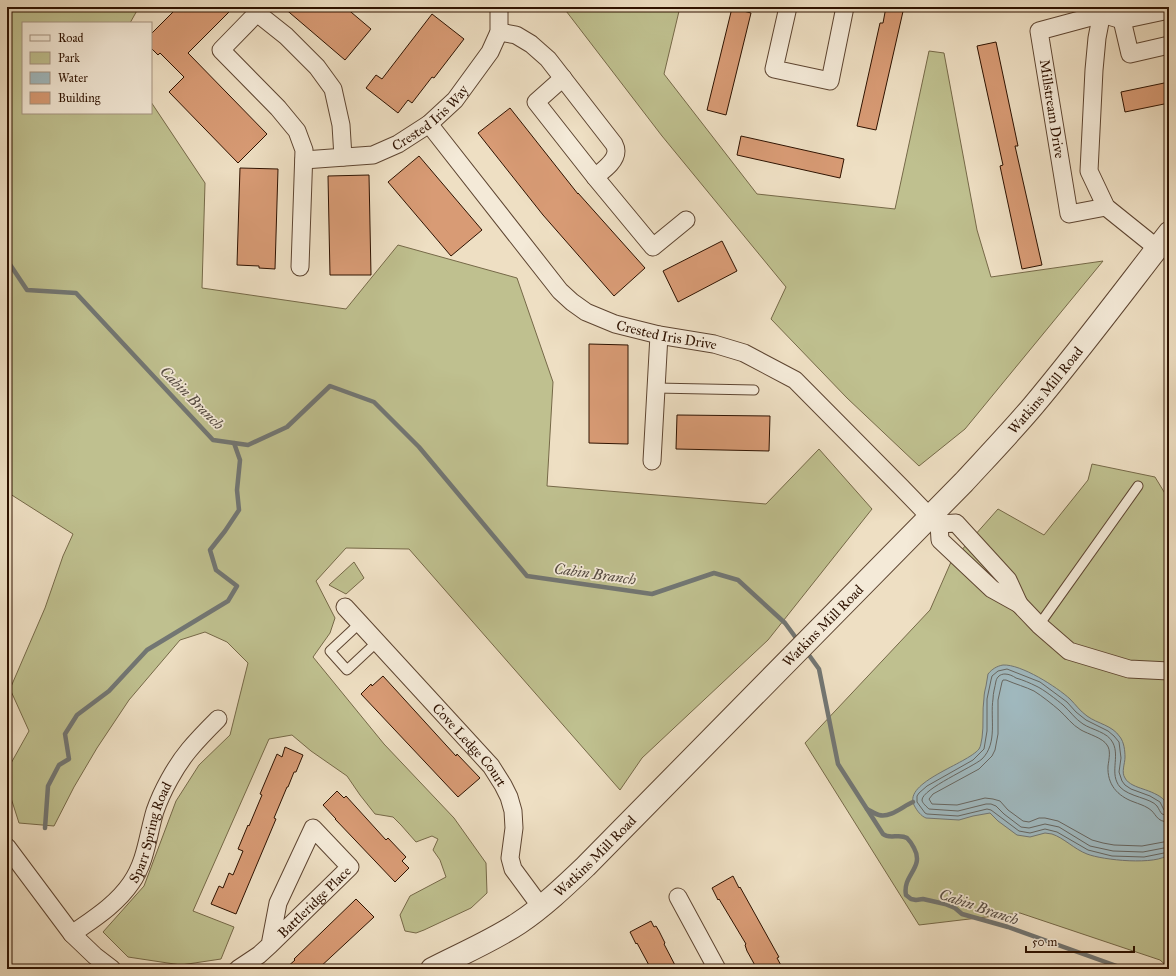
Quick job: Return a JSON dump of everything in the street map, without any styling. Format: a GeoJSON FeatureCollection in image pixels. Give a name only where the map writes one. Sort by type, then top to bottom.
{"type":"FeatureCollection","features":[{"type":"Feature","properties":{"kind":"street","name":"Crested Iris Way"},"geometry":{"type":"LineString","coordinates":[[304,160],[374,155],[398,144],[429,124],[456,100],[490,52],[499,32],[499,7]]}},
{"type":"Feature","properties":{"kind":"street"},"geometry":{"type":"LineString","coordinates":[[788,7],[774,69],[830,81],[846,7]]}},
{"type":"Feature","properties":{"kind":"street"},"geometry":{"type":"LineString","coordinates":[[1163,241],[1106,207],[1089,171],[1097,38],[1102,11],[1122,20],[1169,10]]}},
{"type":"Feature","properties":{"kind":"street","name":"Millstream Drive"},"geometry":{"type":"LineString","coordinates":[[1102,11],[1039,31],[1069,214],[1106,207]]}},
{"type":"Feature","properties":{"kind":"street"},"geometry":{"type":"LineString","coordinates":[[300,267],[304,150],[297,131],[278,108],[221,50],[257,13],[286,36],[317,67],[332,89],[341,125],[343,157]]}},
{"type":"Feature","properties":{"kind":"street"},"geometry":{"type":"LineString","coordinates":[[1122,20],[1130,54],[1169,45]]}},
{"type":"Feature","properties":{"kind":"street"},"geometry":{"type":"LineString","coordinates":[[499,32],[516,35],[531,44],[548,59],[614,144],[616,151],[614,158],[595,177]]}},
{"type":"Feature","properties":{"kind":"street"},"geometry":{"type":"LineString","coordinates":[[563,78],[536,102],[653,247],[686,220]]}},
{"type":"Feature","properties":{"kind":"street","name":"Crested Iris Drive"},"geometry":{"type":"LineString","coordinates":[[429,124],[560,291],[572,302],[586,312],[615,324],[659,335],[714,344],[744,353],[794,380],[935,520]]}},
{"type":"Feature","properties":{"kind":"street","name":"Watkins Mill Road"},"geometry":{"type":"LineString","coordinates":[[432,969],[499,934],[541,907],[586,866],[828,620],[935,520],[1034,405],[1163,241]]}},
{"type":"Feature","properties":{"kind":"street"},"geometry":{"type":"LineString","coordinates":[[652,461],[659,335]]}},
{"type":"Feature","properties":{"kind":"street"},"geometry":{"type":"LineString","coordinates":[[935,520],[940,540],[992,589],[1019,604],[1069,651],[1129,668],[1169,671]]}},
{"type":"Feature","properties":{"kind":"street","name":"Cove Ledge Court"},"geometry":{"type":"LineString","coordinates":[[345,607],[491,766],[509,797],[513,811],[514,828],[510,858],[514,869],[541,907]]}},
{"type":"Feature","properties":{"kind":"street","name":"Sparr Spring Road"},"geometry":{"type":"LineString","coordinates":[[72,934],[119,899],[132,882],[141,863],[156,811],[166,784],[188,751],[218,719]]}},
{"type":"Feature","properties":{"kind":"street","name":"Battleridge Place"},"geometry":{"type":"LineString","coordinates":[[238,969],[259,955],[270,945],[350,867],[313,828],[278,903],[270,945]]}},
{"type":"Feature","properties":{"kind":"street"},"geometry":{"type":"LineString","coordinates":[[7,847],[72,934],[95,956],[112,969]]}},
{"type":"Feature","properties":{"kind":"street"},"geometry":{"type":"LineString","coordinates":[[678,897],[717,969]]}},
{"type":"Feature","properties":{"kind":"lane"},"geometry":{"type":"LineString","coordinates":[[656,388],[754,390]]}},
{"type":"Feature","properties":{"kind":"lane"},"geometry":{"type":"LineString","coordinates":[[1040,625],[1138,486]]}},
{"type":"Feature","properties":{"kind":"lane"},"geometry":{"type":"LineString","coordinates":[[360,623],[330,651],[347,670],[377,642]]}},
{"type":"Feature","properties":{"kind":"green space"},"geometry":{"type":"Polygon","coordinates":[[[7,7],[139,7],[131,22],[22,22],[22,114],[152,114],[152,104],[205,183],[202,288],[346,309],[398,245],[517,278],[553,382],[547,486],[766,504],[819,449],[872,509],[768,640],[642,758],[620,790],[409,549],[346,548],[316,581],[335,618],[330,633],[313,657],[384,744],[454,818],[486,863],[487,893],[471,908],[424,930],[416,933],[405,931],[400,915],[410,896],[446,877],[440,860],[433,850],[438,839],[432,836],[416,842],[393,817],[375,814],[347,776],[311,751],[292,735],[269,739],[193,911],[234,927],[221,959],[181,965],[128,957],[103,932],[144,886],[176,801],[199,765],[230,735],[248,663],[227,642],[205,632],[180,640],[129,700],[97,748],[74,787],[54,826],[19,823],[11,798],[10,765],[29,731],[10,689],[45,608],[63,556],[73,534],[7,492],[7,7]]]}},
{"type":"Feature","properties":{"kind":"green space"},"geometry":{"type":"Polygon","coordinates":[[[563,7],[680,7],[664,74],[757,194],[895,209],[929,51],[944,53],[977,230],[991,277],[1103,261],[965,429],[919,466],[847,398],[771,319],[786,287],[662,136],[563,7]]]}},
{"type":"Feature","properties":{"kind":"green space"},"geometry":{"type":"Polygon","coordinates":[[[1092,464],[1155,477],[1169,500],[1169,968],[1160,960],[1020,913],[919,925],[805,743],[930,610],[951,562],[998,509],[1044,535],[1088,480],[1092,464]]]}},
{"type":"Feature","properties":{"kind":"green space"},"geometry":{"type":"Polygon","coordinates":[[[354,562],[364,578],[346,594],[329,585],[354,562]]]}},
{"type":"Feature","properties":{"kind":"water"},"geometry":{"type":"Polygon","coordinates":[[[1003,665],[1019,668],[1029,672],[1057,688],[1087,716],[1109,727],[1117,733],[1124,747],[1125,757],[1123,773],[1126,780],[1133,785],[1160,796],[1167,804],[1170,826],[1169,854],[1163,858],[1153,860],[1116,860],[1082,852],[1061,838],[1052,834],[1045,833],[1030,837],[1017,835],[990,813],[959,820],[926,818],[919,813],[914,805],[913,797],[918,789],[927,781],[972,755],[980,748],[983,733],[984,695],[988,674],[995,668],[1003,665]]]}},
{"type":"Feature","properties":{"kind":"building"},"geometry":{"type":"Polygon","coordinates":[[[178,7],[234,7],[188,53],[267,134],[238,163],[169,92],[184,77],[160,53],[158,55],[152,49],[152,33],[178,7]]]}},
{"type":"Feature","properties":{"kind":"building"},"geometry":{"type":"Polygon","coordinates":[[[283,7],[345,7],[371,29],[345,60],[283,7]]]}},
{"type":"Feature","properties":{"kind":"building"},"geometry":{"type":"Polygon","coordinates":[[[886,7],[904,7],[876,130],[857,126],[880,23],[883,23],[886,7]]]}},
{"type":"Feature","properties":{"kind":"building"},"geometry":{"type":"Polygon","coordinates":[[[732,8],[751,13],[726,115],[707,110],[732,8]]]}},
{"type":"Feature","properties":{"kind":"building"},"geometry":{"type":"Polygon","coordinates":[[[432,14],[464,39],[434,78],[432,77],[412,103],[408,100],[398,113],[366,88],[376,75],[382,79],[432,14]]]}},
{"type":"Feature","properties":{"kind":"building"},"geometry":{"type":"Polygon","coordinates":[[[996,42],[1018,146],[1015,146],[1042,265],[1022,269],[1000,166],[1003,165],[977,46],[996,42]]]}},
{"type":"Feature","properties":{"kind":"building"},"geometry":{"type":"Polygon","coordinates":[[[1169,82],[1169,103],[1125,112],[1121,92],[1169,82]]]}},
{"type":"Feature","properties":{"kind":"building"},"geometry":{"type":"Polygon","coordinates":[[[510,108],[578,194],[645,268],[614,296],[543,215],[478,133],[510,108]]]}},
{"type":"Feature","properties":{"kind":"building"},"geometry":{"type":"Polygon","coordinates":[[[741,136],[844,159],[840,178],[737,155],[741,136]]]}},
{"type":"Feature","properties":{"kind":"building"},"geometry":{"type":"Polygon","coordinates":[[[419,156],[482,230],[451,256],[388,182],[419,156]]]}},
{"type":"Feature","properties":{"kind":"building"},"geometry":{"type":"Polygon","coordinates":[[[240,168],[278,169],[275,269],[259,268],[259,266],[237,265],[240,168]]]}},
{"type":"Feature","properties":{"kind":"building"},"geometry":{"type":"Polygon","coordinates":[[[369,175],[371,275],[330,275],[328,176],[369,175]]]}},
{"type":"Feature","properties":{"kind":"building"},"geometry":{"type":"Polygon","coordinates":[[[722,241],[737,271],[678,302],[663,271],[722,241]]]}},
{"type":"Feature","properties":{"kind":"building"},"geometry":{"type":"Polygon","coordinates":[[[589,344],[628,345],[628,444],[589,443],[589,344]]]}},
{"type":"Feature","properties":{"kind":"building"},"geometry":{"type":"Polygon","coordinates":[[[677,415],[770,416],[769,451],[676,449],[677,415]]]}},
{"type":"Feature","properties":{"kind":"building"},"geometry":{"type":"Polygon","coordinates":[[[383,676],[456,756],[457,754],[480,778],[458,797],[361,694],[371,684],[372,686],[383,676]]]}},
{"type":"Feature","properties":{"kind":"building"},"geometry":{"type":"Polygon","coordinates":[[[285,747],[303,755],[296,772],[294,772],[287,787],[274,818],[276,819],[236,914],[211,904],[219,886],[223,888],[229,873],[233,875],[243,851],[238,849],[262,795],[260,794],[277,754],[282,757],[285,747]]]}},
{"type":"Feature","properties":{"kind":"building"},"geometry":{"type":"Polygon","coordinates":[[[337,791],[344,798],[346,796],[386,840],[388,838],[406,857],[402,861],[409,868],[395,882],[323,805],[337,791]]]}},
{"type":"Feature","properties":{"kind":"building"},"geometry":{"type":"Polygon","coordinates":[[[733,876],[779,957],[777,958],[783,969],[757,969],[747,951],[746,944],[719,899],[718,900],[712,888],[733,876]]]}},
{"type":"Feature","properties":{"kind":"building"},"geometry":{"type":"Polygon","coordinates":[[[356,899],[374,917],[318,969],[285,969],[295,960],[294,959],[356,899]]]}},
{"type":"Feature","properties":{"kind":"building"},"geometry":{"type":"Polygon","coordinates":[[[651,921],[654,927],[656,926],[659,931],[677,969],[651,969],[637,943],[636,944],[630,932],[651,921]]]}},
{"type":"Feature","properties":{"kind":"waterway","name":"Cabin Branch"},"geometry":{"type":"LineString","coordinates":[[7,260],[27,290],[76,293],[213,440],[248,445],[287,427],[330,386],[374,402],[419,447],[527,576],[652,594],[714,573],[738,580],[785,623],[799,642]]}},
{"type":"Feature","properties":{"kind":"waterway"},"geometry":{"type":"LineString","coordinates":[[45,828],[48,786],[59,765],[69,759],[65,734],[77,715],[109,691],[147,650],[228,601],[237,586],[216,570],[210,550],[239,510],[237,490],[240,460],[234,443]]}},
{"type":"Feature","properties":{"kind":"waterway","name":"Cabin Branch"},"geometry":{"type":"LineString","coordinates":[[806,651],[819,669],[838,764],[883,834],[886,836],[901,836],[907,838],[917,855],[917,861],[907,882],[906,895],[911,899],[923,899],[945,904],[955,908],[962,914],[1008,927],[1125,969]]}},
{"type":"Feature","properties":{"kind":"waterway"},"geometry":{"type":"LineString","coordinates":[[867,809],[879,815],[888,815],[913,802]]}}]}
